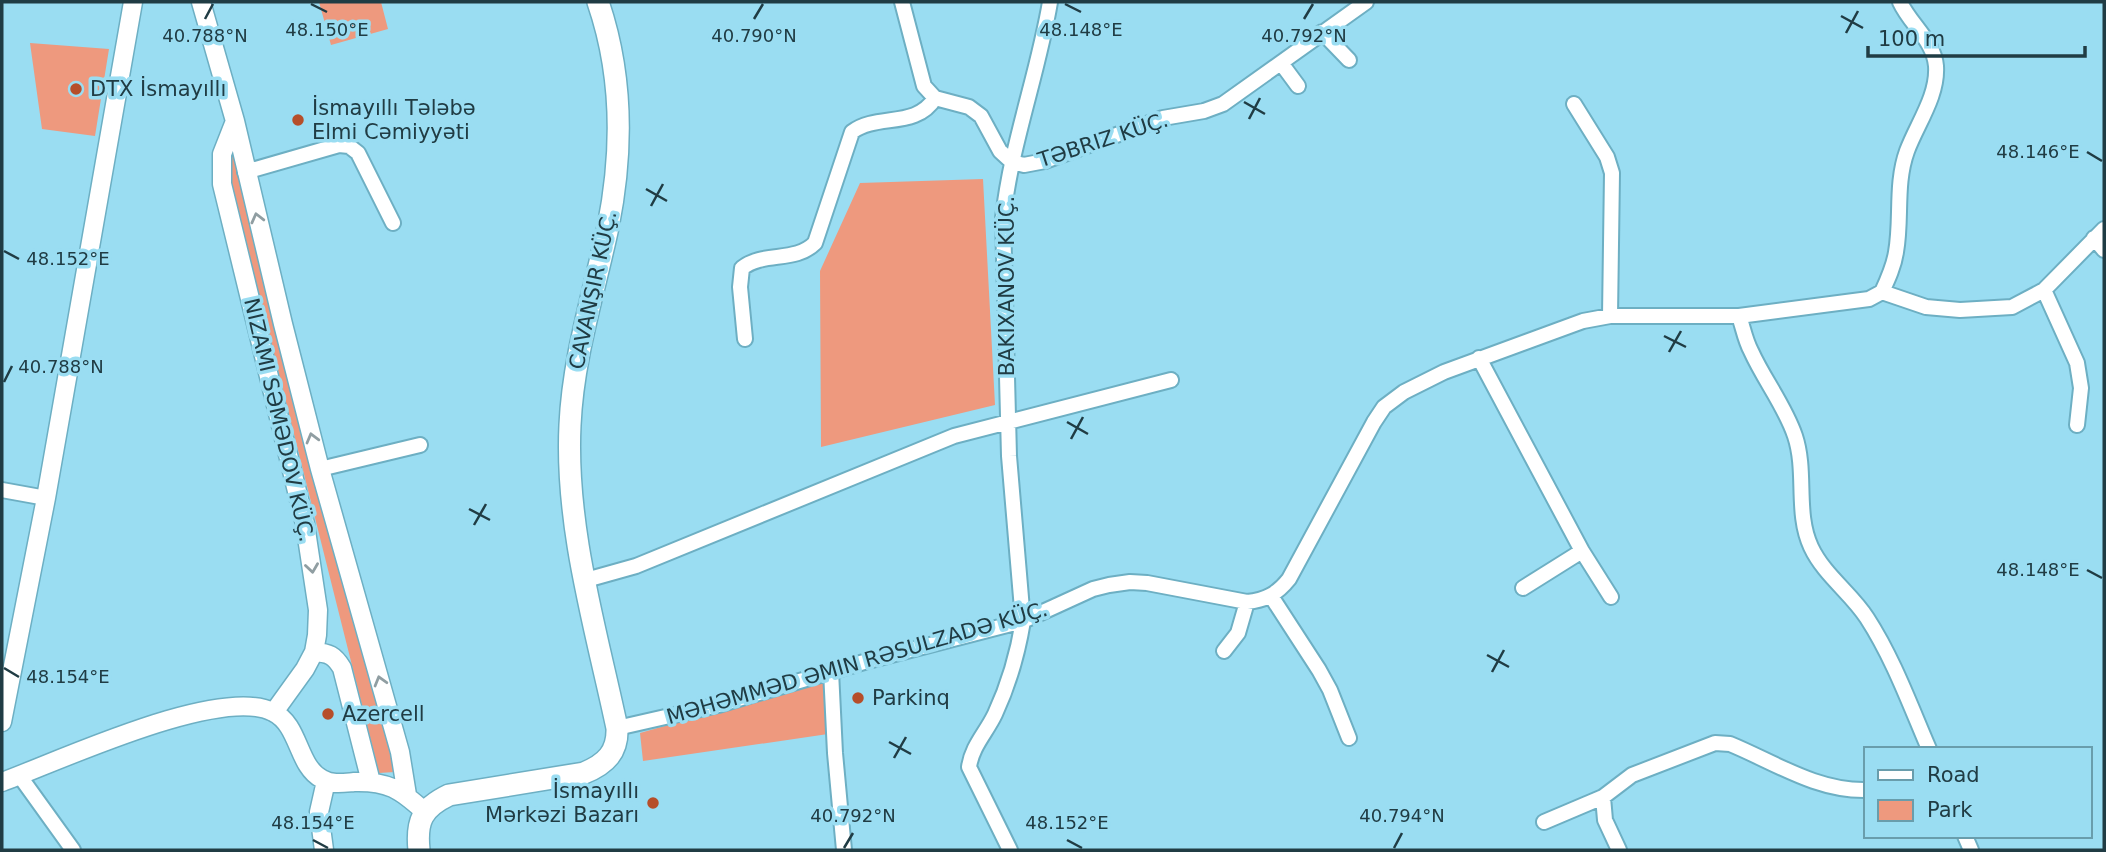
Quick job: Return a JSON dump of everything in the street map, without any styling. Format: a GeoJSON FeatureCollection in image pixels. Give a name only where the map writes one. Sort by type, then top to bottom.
{"type":"FeatureCollection","features":[{"type":"Feature","properties":{"kind":"main road"},"geometry":{"type":"LineString","coordinates":[[419,850],[417,834],[425,812],[435,802],[449,795],[584,773],[595,769],[610,757],[618,740],[571,499],[570,423],[578,356],[608,226],[619,146],[619,108],[613,64],[598,2]]}},
{"type":"Feature","properties":{"kind":"street"},"geometry":{"type":"LineString","coordinates":[[2,722],[46,498],[133,2]]}},
{"type":"Feature","properties":{"kind":"street"},"geometry":{"type":"LineString","coordinates":[[201,2],[235,121],[245,172],[320,469],[400,752],[407,795]]}},
{"type":"Feature","properties":{"kind":"street"},"geometry":{"type":"LineString","coordinates":[[902,2],[924,86],[935,98],[969,107],[981,116],[1000,151],[1012,162],[1003,218],[1007,421],[1023,621],[1003,695],[995,715],[970,756],[969,767],[1010,850]]}},
{"type":"Feature","properties":{"kind":"street","name":"TƏBRIZ KÜÇ."},"geometry":{"type":"LineString","coordinates":[[1050,2],[1043,43],[1012,162],[1024,165],[1045,161],[1163,118],[1204,111],[1223,104],[1366,2]]}},
{"type":"Feature","properties":{"kind":"street"},"geometry":{"type":"LineString","coordinates":[[1349,738],[1319,670],[1271,597],[1289,579],[1384,407],[1404,392],[1444,372],[1583,321],[1610,316],[1739,316],[1869,299],[1882,292],[1897,251],[1900,181],[1906,153],[1936,86],[1936,64],[1926,38],[1905,14],[1900,2]]}},
{"type":"Feature","properties":{"kind":"street"},"geometry":{"type":"LineString","coordinates":[[1322,32],[1349,60]]}},
{"type":"Feature","properties":{"kind":"street"},"geometry":{"type":"LineString","coordinates":[[1281,63],[1298,86]]}},
{"type":"Feature","properties":{"kind":"street"},"geometry":{"type":"LineString","coordinates":[[745,339],[740,287],[742,268],[753,260],[806,253],[815,243],[852,132],[860,126],[911,117],[929,109],[935,98]]}},
{"type":"Feature","properties":{"kind":"street"},"geometry":{"type":"LineString","coordinates":[[1574,104],[1607,158],[1612,173],[1610,316]]}},
{"type":"Feature","properties":{"kind":"street","name":"NIZAMI SƏMƏDOV KÜÇ."},"geometry":{"type":"LineString","coordinates":[[235,121],[222,154],[222,184],[305,524],[318,610],[314,652],[274,712]]}},
{"type":"Feature","properties":{"kind":"street"},"geometry":{"type":"LineString","coordinates":[[245,172],[339,145],[349,146],[358,153],[393,223]]}},
{"type":"Feature","properties":{"kind":"street"},"geometry":{"type":"LineString","coordinates":[[1882,292],[1926,307],[1960,310],[2012,307],[2044,290],[2099,234],[2104,250]]}},
{"type":"Feature","properties":{"kind":"street"},"geometry":{"type":"LineString","coordinates":[[2044,290],[2077,363],[2081,388],[2077,425]]}},
{"type":"Feature","properties":{"kind":"street"},"geometry":{"type":"LineString","coordinates":[[1739,316],[1750,351],[1796,437],[1810,545],[1821,563],[1861,609],[1880,638],[1928,747]]}},
{"type":"Feature","properties":{"kind":"street"},"geometry":{"type":"LineString","coordinates":[[1479,358],[1582,551],[1611,597]]}},
{"type":"Feature","properties":{"kind":"street"},"geometry":{"type":"LineString","coordinates":[[586,580],[636,566],[929,445],[1007,421],[1171,380]]}},
{"type":"Feature","properties":{"kind":"street"},"geometry":{"type":"LineString","coordinates":[[320,469],[419,445]]}},
{"type":"Feature","properties":{"kind":"street"},"geometry":{"type":"LineString","coordinates":[[2,490],[46,498]]}},
{"type":"Feature","properties":{"kind":"street"},"geometry":{"type":"LineString","coordinates":[[1523,588],[1582,551]]}},
{"type":"Feature","properties":{"kind":"street","name":"MƏHƏMMƏD ƏMIN RƏSULZADƏ KÜÇ."},"geometry":{"type":"LineString","coordinates":[[617,728],[718,705],[831,671],[1023,621],[1093,589],[1130,582],[1247,602],[1271,597]]}},
{"type":"Feature","properties":{"kind":"street"},"geometry":{"type":"LineString","coordinates":[[1224,651],[1238,633],[1247,602]]}},
{"type":"Feature","properties":{"kind":"street"},"geometry":{"type":"LineString","coordinates":[[314,652],[328,653],[335,657],[342,668],[371,782]]}},
{"type":"Feature","properties":{"kind":"street"},"geometry":{"type":"LineString","coordinates":[[831,671],[844,850]]}},
{"type":"Feature","properties":{"kind":"street"},"geometry":{"type":"LineString","coordinates":[[2,782],[103,741],[167,720],[237,706],[260,707],[274,712],[285,721],[311,769],[326,781],[371,782],[395,787],[425,812]]}},
{"type":"Feature","properties":{"kind":"street"},"geometry":{"type":"LineString","coordinates":[[1544,822],[1603,797],[1632,775],[1715,743],[1730,744],[1818,784],[1864,790]]}},
{"type":"Feature","properties":{"kind":"street"},"geometry":{"type":"LineString","coordinates":[[19,775],[73,850]]}},
{"type":"Feature","properties":{"kind":"street"},"geometry":{"type":"LineString","coordinates":[[324,850],[319,811],[326,781]]}},
{"type":"Feature","properties":{"kind":"street"},"geometry":{"type":"LineString","coordinates":[[1603,797],[1605,820],[1619,850]]}},
{"type":"Feature","properties":{"kind":"green space"},"geometry":{"type":"Polygon","coordinates":[[[319,2],[381,2],[388,29],[331,45],[319,2]]]}},
{"type":"Feature","properties":{"kind":"green space"},"geometry":{"type":"Polygon","coordinates":[[[30,43],[109,49],[95,136],[42,129],[30,43]]]}},
{"type":"Feature","properties":{"kind":"green space"},"geometry":{"type":"Polygon","coordinates":[[[234,148],[276,324],[395,772],[379,773],[228,171],[234,148]]]}},
{"type":"Feature","properties":{"kind":"green space"},"geometry":{"type":"Polygon","coordinates":[[[983,179],[995,405],[821,447],[820,271],[860,183],[983,179]]]}},
{"type":"Feature","properties":{"kind":"green space"},"geometry":{"type":"Polygon","coordinates":[[[824,681],[828,734],[643,761],[640,733],[824,681]]]}},
{"type":"Feature","properties":{"kind":"place","name":"DTX İsmayıllı"},"geometry":{"type":"Point","coordinates":[76,89]}},
{"type":"Feature","properties":{"kind":"place","name":"İsmayıllı Tələbə Elmi Cəmiyyəti"},"geometry":{"type":"Point","coordinates":[298,120]}},
{"type":"Feature","properties":{"kind":"place","name":"Parkinq"},"geometry":{"type":"Point","coordinates":[858,698]}},
{"type":"Feature","properties":{"kind":"place","name":"Azercell"},"geometry":{"type":"Point","coordinates":[328,714]}},
{"type":"Feature","properties":{"kind":"place","name":"İsmayıllı Mərkəzi Bazarı"},"geometry":{"type":"Point","coordinates":[653,803]}}]}
